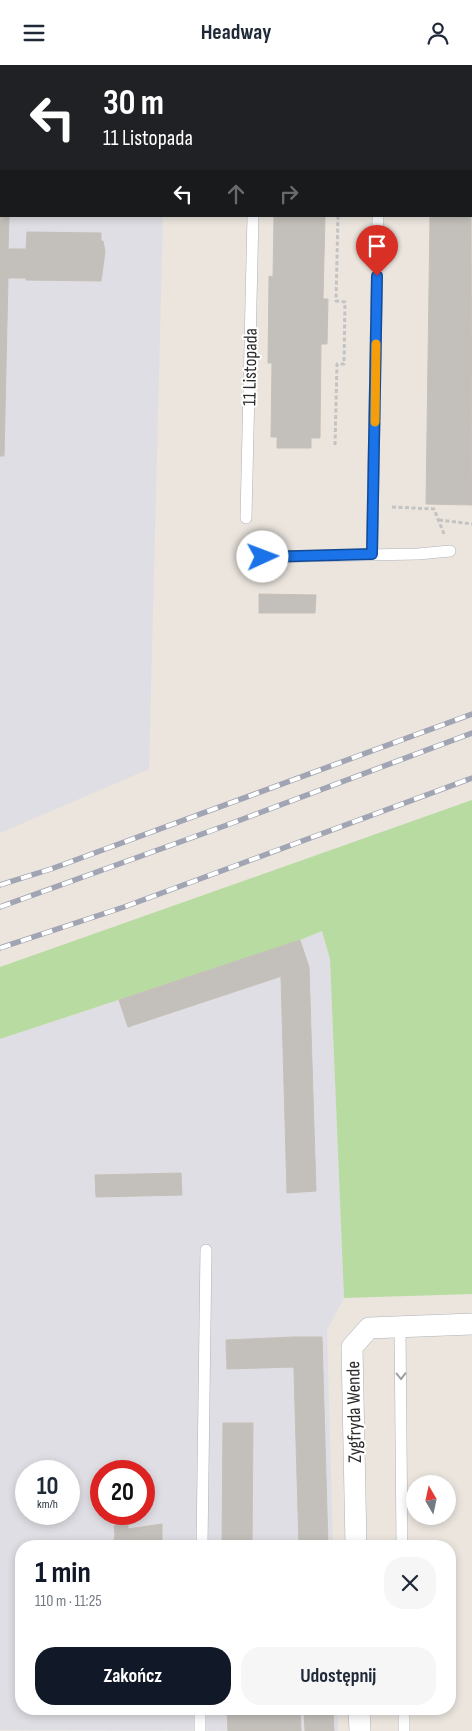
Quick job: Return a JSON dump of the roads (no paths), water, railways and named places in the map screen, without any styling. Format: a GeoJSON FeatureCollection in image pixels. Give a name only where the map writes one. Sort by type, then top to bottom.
{"type":"FeatureCollection","features":[{"type":"Feature","properties":{"kind":"street","name":"Zygfryda Wende"},"geometry":{"type":"LineString","coordinates":[[356,1540],[352,1347],[369,1329],[472,1324]]}},
{"type":"Feature","properties":{"kind":"street"},"geometry":{"type":"LineString","coordinates":[[359,1715],[360,1731]]}},
{"type":"Feature","properties":{"kind":"lane","name":"11 Listopada"},"geometry":{"type":"LineString","coordinates":[[246,518],[253,217]]}},
{"type":"Feature","properties":{"kind":"lane"},"geometry":{"type":"LineString","coordinates":[[372,554],[378,217]]}},
{"type":"Feature","properties":{"kind":"lane"},"geometry":{"type":"LineString","coordinates":[[263,557],[418,554],[450,551]]}},
{"type":"Feature","properties":{"kind":"lane"},"geometry":{"type":"LineString","coordinates":[[202,1540],[206,1250]]}},
{"type":"Feature","properties":{"kind":"lane"},"geometry":{"type":"LineString","coordinates":[[400,1327],[402,1540]]}},
{"type":"Feature","properties":{"kind":"lane"},"geometry":{"type":"LineString","coordinates":[[200,1715],[200,1731]]}},
{"type":"Feature","properties":{"kind":"lane"},"geometry":{"type":"LineString","coordinates":[[404,1715],[404,1731]]}},
{"type":"Feature","properties":{"kind":"railway"},"geometry":{"type":"LineString","coordinates":[[0,885],[51,869],[472,714]]}},
{"type":"Feature","properties":{"kind":"railway"},"geometry":{"type":"LineString","coordinates":[[0,907],[227,825],[472,733]]}},
{"type":"Feature","properties":{"kind":"railway"},"geometry":{"type":"LineString","coordinates":[[0,948],[124,907],[472,778]]}}]}
